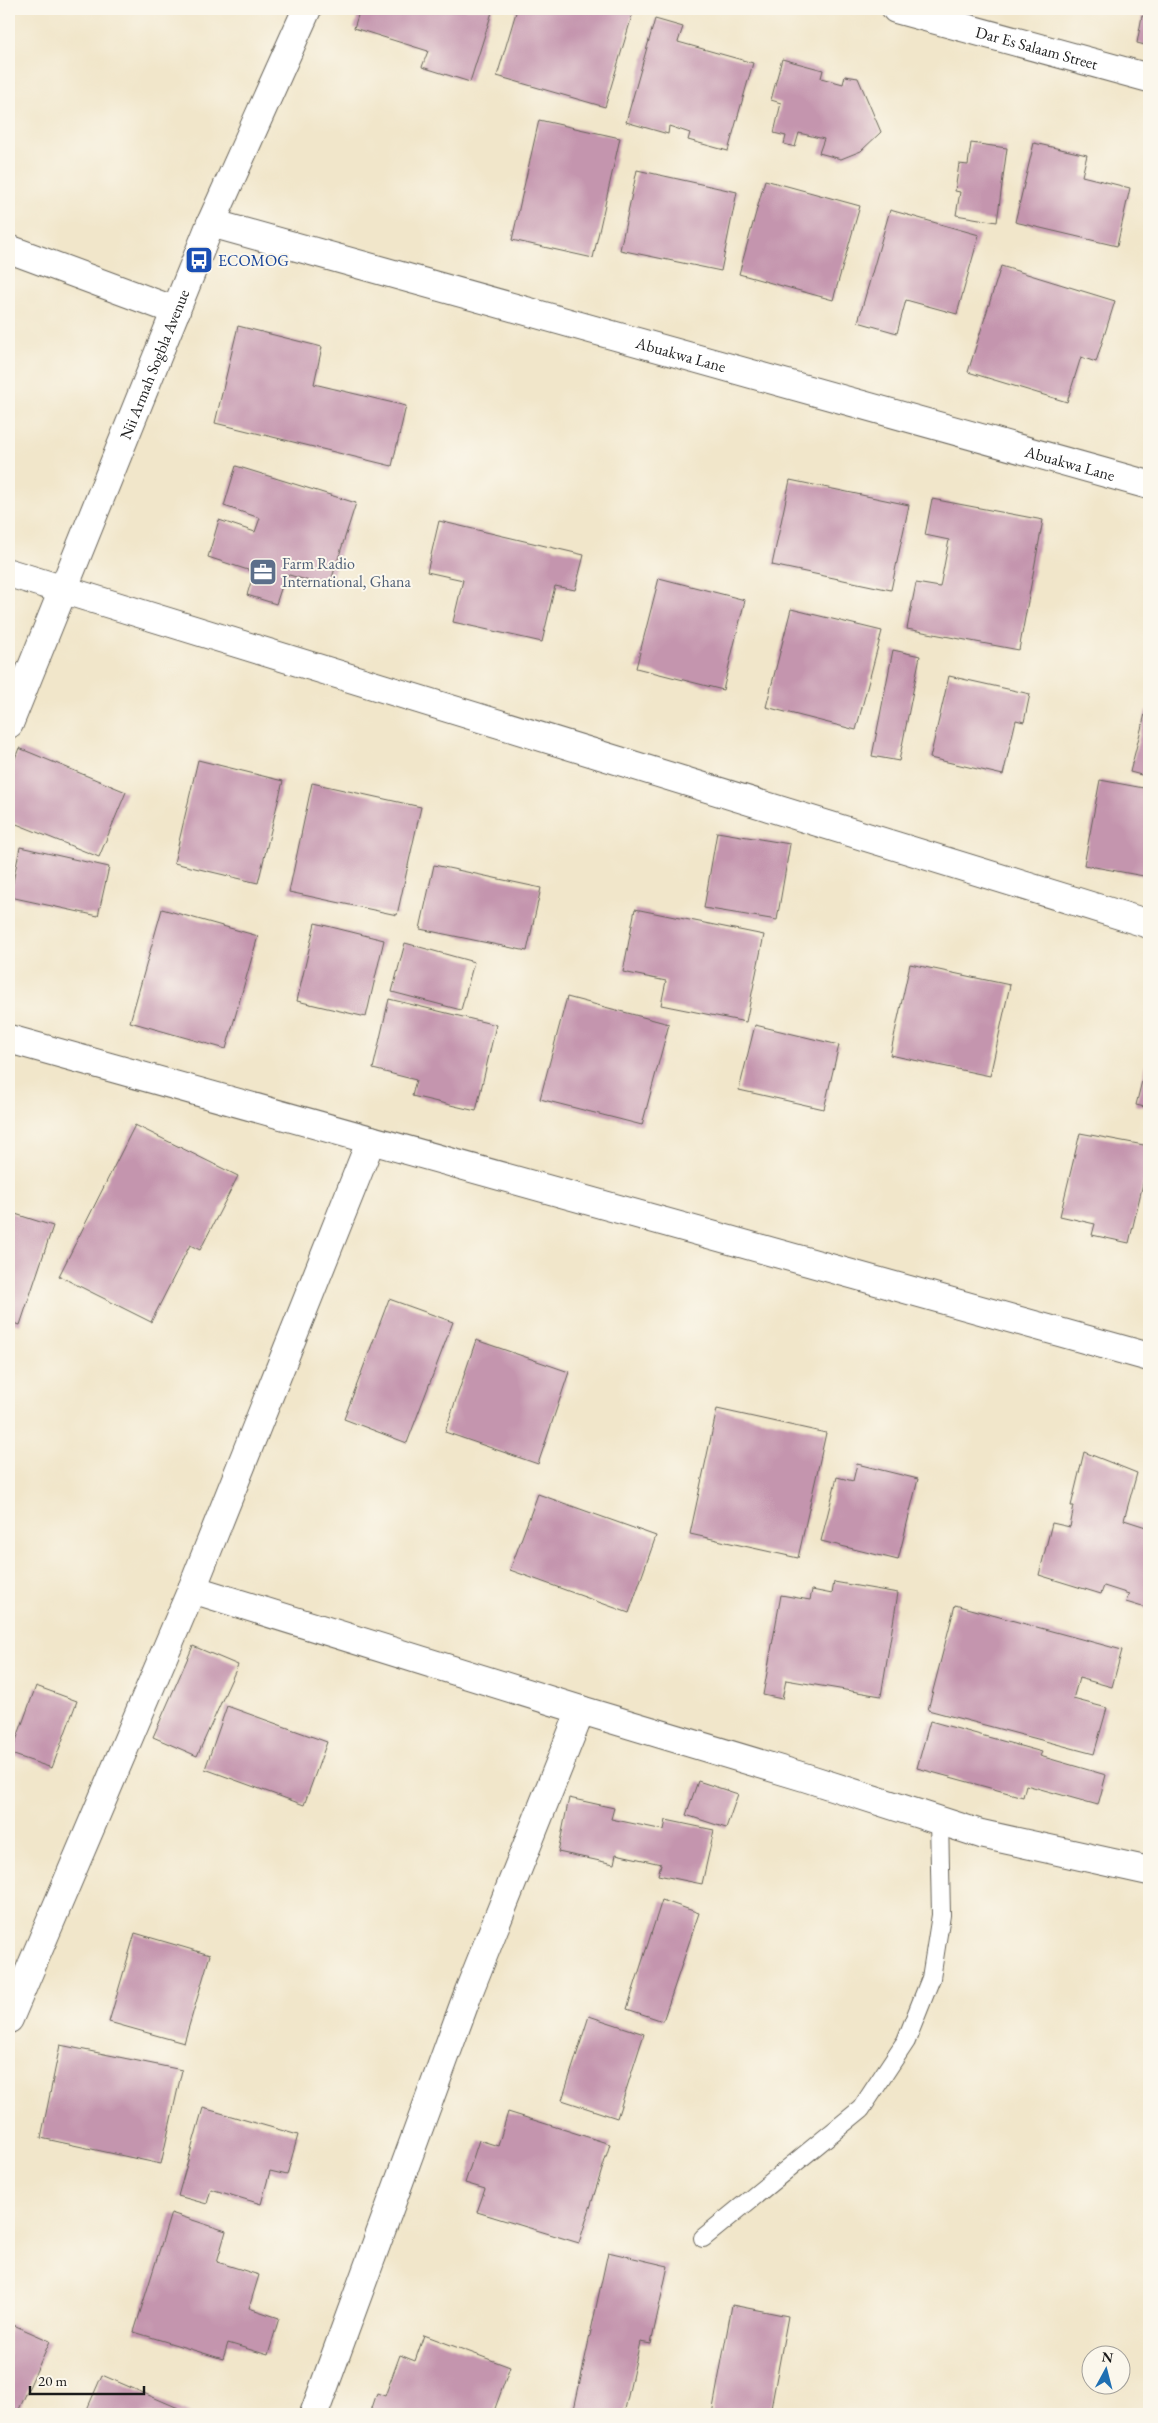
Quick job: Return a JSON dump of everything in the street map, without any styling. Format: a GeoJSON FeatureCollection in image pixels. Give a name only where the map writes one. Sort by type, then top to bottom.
{"type":"FeatureCollection","features":[{"type":"Feature","properties":{"kind":"street","name":"Nii Armah Sogbla Avenue"},"geometry":{"type":"LineString","coordinates":[[9,724],[211,223],[307,9]]}},
{"type":"Feature","properties":{"kind":"street","name":"Dar Es Salaam Street"},"geometry":{"type":"LineString","coordinates":[[896,9],[1149,78]]}},
{"type":"Feature","properties":{"kind":"street","name":"Abuakwa Lane"},"geometry":{"type":"LineString","coordinates":[[211,223],[1149,485]]}},
{"type":"Feature","properties":{"kind":"street"},"geometry":{"type":"LineString","coordinates":[[9,249],[176,310]]}},
{"type":"Feature","properties":{"kind":"street"},"geometry":{"type":"LineString","coordinates":[[9,573],[1149,924]]}},
{"type":"Feature","properties":{"kind":"street"},"geometry":{"type":"LineString","coordinates":[[9,1039],[1149,1357]]}},
{"type":"Feature","properties":{"kind":"street"},"geometry":{"type":"LineString","coordinates":[[9,2019],[192,1589],[371,1140]]}},
{"type":"Feature","properties":{"kind":"street"},"geometry":{"type":"LineString","coordinates":[[192,1589],[581,1710],[795,1774],[981,1834],[1149,1871]]}},
{"type":"Feature","properties":{"kind":"street"},"geometry":{"type":"LineString","coordinates":[[314,2414],[469,1991],[581,1710]]}},
{"type":"Feature","properties":{"kind":"lane"},"geometry":{"type":"LineString","coordinates":[[703,2238],[861,2109],[906,2041],[931,1978],[941,1915],[939,1820]]}},
{"type":"Feature","properties":{"kind":"building"},"geometry":{"type":"Polygon","coordinates":[[[360,9],[493,9],[470,82],[422,67],[428,51],[354,28],[360,9]]]}},
{"type":"Feature","properties":{"kind":"building"},"geometry":{"type":"Polygon","coordinates":[[[517,9],[634,9],[605,107],[497,76],[517,9]]]}},
{"type":"Feature","properties":{"kind":"building"},"geometry":{"type":"Polygon","coordinates":[[[1142,16],[1149,18],[1149,46],[1137,43],[1142,16]]]}},
{"type":"Feature","properties":{"kind":"building"},"geometry":{"type":"Polygon","coordinates":[[[655,19],[683,27],[678,42],[753,63],[728,151],[688,140],[690,133],[669,126],[668,134],[626,122],[655,19]]]}},
{"type":"Feature","properties":{"kind":"building"},"geometry":{"type":"Polygon","coordinates":[[[782,59],[823,70],[821,78],[843,84],[845,76],[858,78],[881,132],[861,151],[841,159],[819,153],[824,139],[799,133],[795,147],[784,144],[786,136],[774,133],[781,103],[771,100],[782,59]]]}},
{"type":"Feature","properties":{"kind":"building"},"geometry":{"type":"Polygon","coordinates":[[[539,120],[620,138],[593,258],[512,240],[539,120]]]}},
{"type":"Feature","properties":{"kind":"building"},"geometry":{"type":"Polygon","coordinates":[[[971,143],[1007,148],[997,222],[956,215],[960,192],[955,191],[959,164],[968,165],[971,143]]]}},
{"type":"Feature","properties":{"kind":"building"},"geometry":{"type":"Polygon","coordinates":[[[1034,143],[1087,155],[1082,176],[1130,188],[1117,246],[1015,222],[1034,143]]]}},
{"type":"Feature","properties":{"kind":"building"},"geometry":{"type":"Polygon","coordinates":[[[637,170],[737,192],[721,271],[620,250],[637,170]]]}},
{"type":"Feature","properties":{"kind":"building"},"geometry":{"type":"Polygon","coordinates":[[[765,180],[860,206],[833,300],[739,274],[765,180]]]}},
{"type":"Feature","properties":{"kind":"building"},"geometry":{"type":"Polygon","coordinates":[[[890,210],[979,235],[957,314],[906,300],[897,333],[858,322],[890,210]]]}},
{"type":"Feature","properties":{"kind":"building"},"geometry":{"type":"Polygon","coordinates":[[[1001,266],[1115,301],[1096,362],[1081,357],[1067,402],[968,372],[1001,266]]]}},
{"type":"Feature","properties":{"kind":"building"},"geometry":{"type":"Polygon","coordinates":[[[238,326],[322,347],[314,384],[406,406],[392,466],[215,423],[238,326]]]}},
{"type":"Feature","properties":{"kind":"building"},"geometry":{"type":"Polygon","coordinates":[[[236,466],[356,503],[329,587],[286,574],[276,604],[247,595],[254,572],[208,557],[219,520],[255,532],[260,518],[224,506],[236,466]]]}},
{"type":"Feature","properties":{"kind":"building"},"geometry":{"type":"Polygon","coordinates":[[[790,480],[909,505],[891,590],[772,565],[790,480]]]}},
{"type":"Feature","properties":{"kind":"building"},"geometry":{"type":"Polygon","coordinates":[[[932,499],[1043,520],[1019,650],[907,629],[916,583],[940,587],[949,540],[925,535],[932,499]]]}},
{"type":"Feature","properties":{"kind":"building"},"geometry":{"type":"Polygon","coordinates":[[[439,521],[584,555],[575,590],[555,586],[542,642],[453,622],[463,580],[427,572],[439,521]]]}},
{"type":"Feature","properties":{"kind":"building"},"geometry":{"type":"Polygon","coordinates":[[[659,578],[745,600],[723,690],[636,668],[659,578]]]}},
{"type":"Feature","properties":{"kind":"building"},"geometry":{"type":"Polygon","coordinates":[[[791,609],[882,631],[856,730],[766,707],[791,609]]]}},
{"type":"Feature","properties":{"kind":"building"},"geometry":{"type":"Polygon","coordinates":[[[893,650],[920,656],[899,761],[872,756],[893,650]]]}},
{"type":"Feature","properties":{"kind":"building"},"geometry":{"type":"Polygon","coordinates":[[[949,676],[1030,694],[1024,722],[1016,720],[1003,775],[930,758],[949,676]]]}},
{"type":"Feature","properties":{"kind":"building"},"geometry":{"type":"Polygon","coordinates":[[[1146,710],[1149,711],[1149,777],[1130,772],[1146,710]]]}},
{"type":"Feature","properties":{"kind":"building"},"geometry":{"type":"Polygon","coordinates":[[[19,748],[126,792],[99,857],[9,821],[9,774],[19,748]]]}},
{"type":"Feature","properties":{"kind":"building"},"geometry":{"type":"Polygon","coordinates":[[[198,760],[283,781],[258,883],[174,863],[198,760]]]}},
{"type":"Feature","properties":{"kind":"building"},"geometry":{"type":"Polygon","coordinates":[[[1100,780],[1149,789],[1149,877],[1084,865],[1100,780]]]}},
{"type":"Feature","properties":{"kind":"building"},"geometry":{"type":"Polygon","coordinates":[[[312,783],[421,807],[397,915],[289,892],[312,783]]]}},
{"type":"Feature","properties":{"kind":"building"},"geometry":{"type":"Polygon","coordinates":[[[717,832],[790,844],[777,920],[704,908],[717,832]]]}},
{"type":"Feature","properties":{"kind":"building"},"geometry":{"type":"Polygon","coordinates":[[[20,847],[109,867],[98,916],[10,897],[20,847]]]}},
{"type":"Feature","properties":{"kind":"building"},"geometry":{"type":"Polygon","coordinates":[[[434,865],[541,888],[527,951],[420,929],[434,865]]]}},
{"type":"Feature","properties":{"kind":"building"},"geometry":{"type":"Polygon","coordinates":[[[162,909],[258,936],[226,1049],[130,1022],[162,909]]]}},
{"type":"Feature","properties":{"kind":"building"},"geometry":{"type":"Polygon","coordinates":[[[635,909],[764,935],[746,1022],[661,1005],[666,981],[623,972],[635,909]]]}},
{"type":"Feature","properties":{"kind":"building"},"geometry":{"type":"Polygon","coordinates":[[[315,923],[384,940],[366,1017],[297,1001],[315,923]]]}},
{"type":"Feature","properties":{"kind":"building"},"geometry":{"type":"Polygon","coordinates":[[[405,943],[474,962],[461,1010],[392,992],[405,943]]]}},
{"type":"Feature","properties":{"kind":"building"},"geometry":{"type":"Polygon","coordinates":[[[910,964],[1010,985],[990,1076],[890,1055],[910,964]]]}},
{"type":"Feature","properties":{"kind":"building"},"geometry":{"type":"Polygon","coordinates":[[[567,997],[669,1024],[642,1125],[540,1099],[567,997]]]}},
{"type":"Feature","properties":{"kind":"building"},"geometry":{"type":"Polygon","coordinates":[[[389,999],[496,1025],[476,1111],[412,1096],[416,1080],[373,1069],[389,999]]]}},
{"type":"Feature","properties":{"kind":"building"},"geometry":{"type":"Polygon","coordinates":[[[755,1025],[839,1045],[824,1109],[739,1090],[755,1025]]]}},
{"type":"Feature","properties":{"kind":"building"},"geometry":{"type":"Polygon","coordinates":[[[1149,1053],[1149,1108],[1136,1105],[1149,1053]]]}},
{"type":"Feature","properties":{"kind":"building"},"geometry":{"type":"Polygon","coordinates":[[[135,1125],[238,1176],[200,1250],[190,1245],[151,1322],[59,1276],[135,1125]]]}},
{"type":"Feature","properties":{"kind":"building"},"geometry":{"type":"Polygon","coordinates":[[[1080,1133],[1149,1146],[1149,1158],[1129,1243],[1092,1235],[1095,1224],[1060,1216],[1080,1133]]]}},
{"type":"Feature","properties":{"kind":"building"},"geometry":{"type":"Polygon","coordinates":[[[9,1212],[53,1226],[20,1325],[9,1322],[9,1212]]]}},
{"type":"Feature","properties":{"kind":"building"},"geometry":{"type":"Polygon","coordinates":[[[389,1299],[453,1322],[407,1443],[344,1419],[389,1299]]]}},
{"type":"Feature","properties":{"kind":"building"},"geometry":{"type":"Polygon","coordinates":[[[476,1340],[569,1372],[538,1464],[445,1432],[476,1340]]]}},
{"type":"Feature","properties":{"kind":"building"},"geometry":{"type":"Polygon","coordinates":[[[717,1409],[826,1433],[798,1558],[690,1534],[717,1409]]]}},
{"type":"Feature","properties":{"kind":"building"},"geometry":{"type":"Polygon","coordinates":[[[1084,1452],[1137,1473],[1124,1520],[1149,1528],[1149,1609],[1126,1602],[1129,1594],[1104,1586],[1101,1594],[1039,1575],[1052,1523],[1070,1527],[1074,1506],[1071,1506],[1084,1452]]]}},
{"type":"Feature","properties":{"kind":"building"},"geometry":{"type":"Polygon","coordinates":[[[857,1464],[918,1479],[898,1560],[821,1541],[837,1477],[853,1481],[857,1464]]]}},
{"type":"Feature","properties":{"kind":"building"},"geometry":{"type":"Polygon","coordinates":[[[538,1494],[656,1536],[629,1613],[510,1570],[538,1494]]]}},
{"type":"Feature","properties":{"kind":"building"},"geometry":{"type":"Polygon","coordinates":[[[834,1582],[898,1593],[881,1696],[786,1680],[782,1699],[763,1695],[781,1595],[810,1600],[812,1590],[832,1594],[834,1582]]]}},
{"type":"Feature","properties":{"kind":"building"},"geometry":{"type":"Polygon","coordinates":[[[955,1605],[1122,1650],[1112,1687],[1079,1678],[1073,1699],[1107,1708],[1094,1754],[928,1710],[955,1605]]]}},
{"type":"Feature","properties":{"kind":"building"},"geometry":{"type":"Polygon","coordinates":[[[193,1646],[238,1665],[197,1756],[153,1737],[193,1646]]]}},
{"type":"Feature","properties":{"kind":"building"},"geometry":{"type":"Polygon","coordinates":[[[36,1686],[77,1701],[52,1768],[11,1754],[36,1686]]]}},
{"type":"Feature","properties":{"kind":"building"},"geometry":{"type":"Polygon","coordinates":[[[227,1706],[327,1742],[304,1805],[205,1769],[227,1706]]]}},
{"type":"Feature","properties":{"kind":"building"},"geometry":{"type":"Polygon","coordinates":[[[930,1721],[1042,1752],[1040,1756],[1106,1775],[1098,1805],[1026,1785],[1023,1797],[917,1768],[930,1721]]]}},
{"type":"Feature","properties":{"kind":"building"},"geometry":{"type":"Polygon","coordinates":[[[698,1781],[738,1794],[726,1828],[686,1815],[698,1781]]]}},
{"type":"Feature","properties":{"kind":"building"},"geometry":{"type":"Polygon","coordinates":[[[569,1798],[614,1808],[611,1819],[664,1830],[666,1820],[714,1830],[702,1884],[658,1875],[661,1864],[616,1854],[614,1864],[558,1852],[569,1798]]]}},
{"type":"Feature","properties":{"kind":"building"},"geometry":{"type":"Polygon","coordinates":[[[662,1900],[699,1913],[663,2021],[627,2009],[662,1900]]]}},
{"type":"Feature","properties":{"kind":"building"},"geometry":{"type":"Polygon","coordinates":[[[135,1933],[210,1955],[184,2043],[109,2022],[135,1933]]]}},
{"type":"Feature","properties":{"kind":"building"},"geometry":{"type":"Polygon","coordinates":[[[589,2016],[644,2034],[617,2118],[562,2100],[589,2016]]]}},
{"type":"Feature","properties":{"kind":"building"},"geometry":{"type":"Polygon","coordinates":[[[60,2045],[182,2070],[161,2164],[41,2138],[60,2045]]]}},
{"type":"Feature","properties":{"kind":"building"},"geometry":{"type":"Polygon","coordinates":[[[203,2108],[298,2135],[287,2175],[270,2171],[261,2204],[211,2189],[207,2204],[178,2196],[203,2108]]]}},
{"type":"Feature","properties":{"kind":"building"},"geometry":{"type":"Polygon","coordinates":[[[508,2112],[610,2144],[579,2243],[477,2212],[485,2189],[465,2183],[479,2140],[498,2146],[508,2112]]]}},
{"type":"Feature","properties":{"kind":"building"},"geometry":{"type":"Polygon","coordinates":[[[171,2213],[226,2231],[217,2262],[259,2275],[249,2308],[279,2318],[268,2355],[228,2343],[223,2359],[134,2332],[171,2213]]]}},
{"type":"Feature","properties":{"kind":"building"},"geometry":{"type":"Polygon","coordinates":[[[608,2252],[668,2266],[651,2344],[640,2342],[624,2414],[573,2414],[608,2252]]]}},
{"type":"Feature","properties":{"kind":"building"},"geometry":{"type":"Polygon","coordinates":[[[732,2305],[788,2316],[770,2414],[712,2414],[732,2305]]]}},
{"type":"Feature","properties":{"kind":"building"},"geometry":{"type":"Polygon","coordinates":[[[9,2323],[50,2341],[17,2414],[9,2414],[9,2323]]]}},
{"type":"Feature","properties":{"kind":"building"},"geometry":{"type":"Polygon","coordinates":[[[424,2335],[510,2367],[493,2414],[370,2414],[377,2393],[385,2396],[400,2355],[415,2361],[424,2335]]]}},
{"type":"Feature","properties":{"kind":"building"},"geometry":{"type":"Polygon","coordinates":[[[102,2375],[192,2414],[85,2414],[102,2375]]]}},
{"type":"Feature","properties":{"kind":"place","name":"ECOMOG"},"geometry":{"type":"Point","coordinates":[199,260]}},
{"type":"Feature","properties":{"kind":"place","name":"Farm Radio International, Ghana"},"geometry":{"type":"Point","coordinates":[263,572]}}]}
